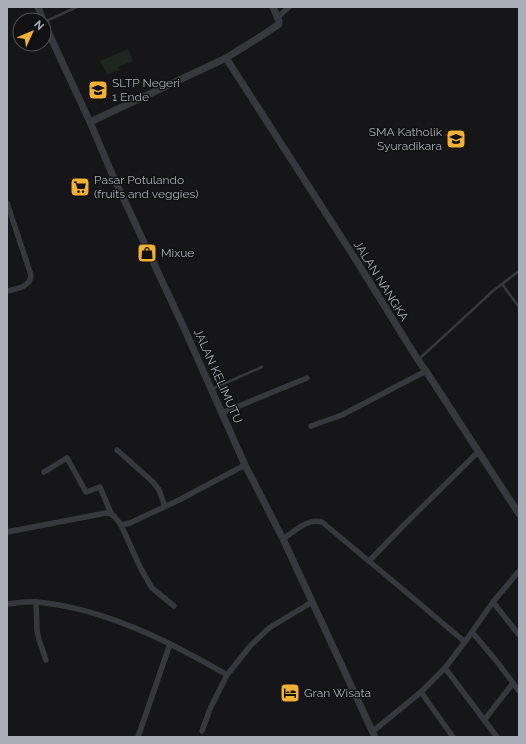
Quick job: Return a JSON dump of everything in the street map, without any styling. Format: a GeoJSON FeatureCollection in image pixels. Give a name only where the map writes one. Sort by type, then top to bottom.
{"type":"FeatureCollection","features":[{"type":"Feature","properties":{"kind":"street"},"geometry":{"type":"LineString","coordinates":[[90,122],[226,58],[277,26],[279,22],[278,17],[273,7]]}},
{"type":"Feature","properties":{"kind":"street"},"geometry":{"type":"LineString","coordinates":[[278,17],[289,7]]}},
{"type":"Feature","properties":{"kind":"street","name":"JALAN KELIMUTU"},"geometry":{"type":"LineString","coordinates":[[52,39],[245,465],[283,539],[374,734]]}},
{"type":"Feature","properties":{"kind":"street","name":"JALAN NANGKA"},"geometry":{"type":"LineString","coordinates":[[226,58],[356,260],[418,360],[519,514]]}},
{"type":"Feature","properties":{"kind":"street"},"geometry":{"type":"LineString","coordinates":[[7,203],[31,275],[31,279],[24,286],[7,291]]}},
{"type":"Feature","properties":{"kind":"street"},"geometry":{"type":"LineString","coordinates":[[311,426],[342,414],[426,371]]}},
{"type":"Feature","properties":{"kind":"street"},"geometry":{"type":"LineString","coordinates":[[222,413],[307,378]]}},
{"type":"Feature","properties":{"kind":"street"},"geometry":{"type":"LineString","coordinates":[[117,450],[160,490],[166,506]]}},
{"type":"Feature","properties":{"kind":"street"},"geometry":{"type":"LineString","coordinates":[[369,561],[478,452]]}},
{"type":"Feature","properties":{"kind":"street"},"geometry":{"type":"LineString","coordinates":[[44,472],[67,458],[86,492],[100,487],[110,513],[122,526],[140,569],[152,588],[174,606]]}},
{"type":"Feature","properties":{"kind":"street"},"geometry":{"type":"LineString","coordinates":[[122,526],[166,506],[245,465]]}},
{"type":"Feature","properties":{"kind":"street"},"geometry":{"type":"LineString","coordinates":[[7,532],[110,513]]}},
{"type":"Feature","properties":{"kind":"street"},"geometry":{"type":"LineString","coordinates":[[283,539],[307,523],[317,521],[322,522],[465,642]]}},
{"type":"Feature","properties":{"kind":"street"},"geometry":{"type":"LineString","coordinates":[[374,734],[421,692],[445,668],[493,602],[519,571]]}},
{"type":"Feature","properties":{"kind":"street"},"geometry":{"type":"LineString","coordinates":[[7,604],[36,602],[73,608],[116,621],[145,632],[170,644],[228,675]]}},
{"type":"Feature","properties":{"kind":"street"},"geometry":{"type":"LineString","coordinates":[[36,602],[37,630],[46,660]]}},
{"type":"Feature","properties":{"kind":"street"},"geometry":{"type":"LineString","coordinates":[[202,731],[210,709],[228,675],[251,645],[269,628],[312,602]]}},
{"type":"Feature","properties":{"kind":"street"},"geometry":{"type":"LineString","coordinates":[[493,602],[519,635]]}},
{"type":"Feature","properties":{"kind":"street"},"geometry":{"type":"LineString","coordinates":[[472,632],[519,691]]}},
{"type":"Feature","properties":{"kind":"street"},"geometry":{"type":"LineString","coordinates":[[138,737],[170,644]]}},
{"type":"Feature","properties":{"kind":"street"},"geometry":{"type":"LineString","coordinates":[[445,668],[498,737]]}},
{"type":"Feature","properties":{"kind":"street"},"geometry":{"type":"LineString","coordinates":[[485,719],[513,683]]}},
{"type":"Feature","properties":{"kind":"street"},"geometry":{"type":"LineString","coordinates":[[421,692],[453,737]]}},
{"type":"Feature","properties":{"kind":"lane"},"geometry":{"type":"LineString","coordinates":[[52,18],[77,7]]}},
{"type":"Feature","properties":{"kind":"lane"},"geometry":{"type":"LineString","coordinates":[[418,360],[494,290],[519,271]]}},
{"type":"Feature","properties":{"kind":"lane"},"geometry":{"type":"LineString","coordinates":[[502,284],[519,307]]}},
{"type":"Feature","properties":{"kind":"lane"},"geometry":{"type":"LineString","coordinates":[[211,389],[262,367]]}},
{"type":"Feature","properties":{"kind":"shaded area"},"geometry":{"type":"Polygon","coordinates":[[[128,49],[133,61],[118,67],[119,70],[107,75],[100,61],[128,49]]]}},
{"type":"Feature","properties":{"kind":"place","name":"SLTP Negeri 1 Ende"},"geometry":{"type":"Point","coordinates":[98,90]}},
{"type":"Feature","properties":{"kind":"place","name":"SMA Katholik Syuradikara"},"geometry":{"type":"Point","coordinates":[456,139]}},
{"type":"Feature","properties":{"kind":"place","name":"Pasar Potulando (fruits and veggies)"},"geometry":{"type":"Point","coordinates":[80,187]}},
{"type":"Feature","properties":{"kind":"place","name":"Mixue"},"geometry":{"type":"Point","coordinates":[147,253]}},
{"type":"Feature","properties":{"kind":"place","name":"Gran Wisata"},"geometry":{"type":"Point","coordinates":[290,693]}}]}
